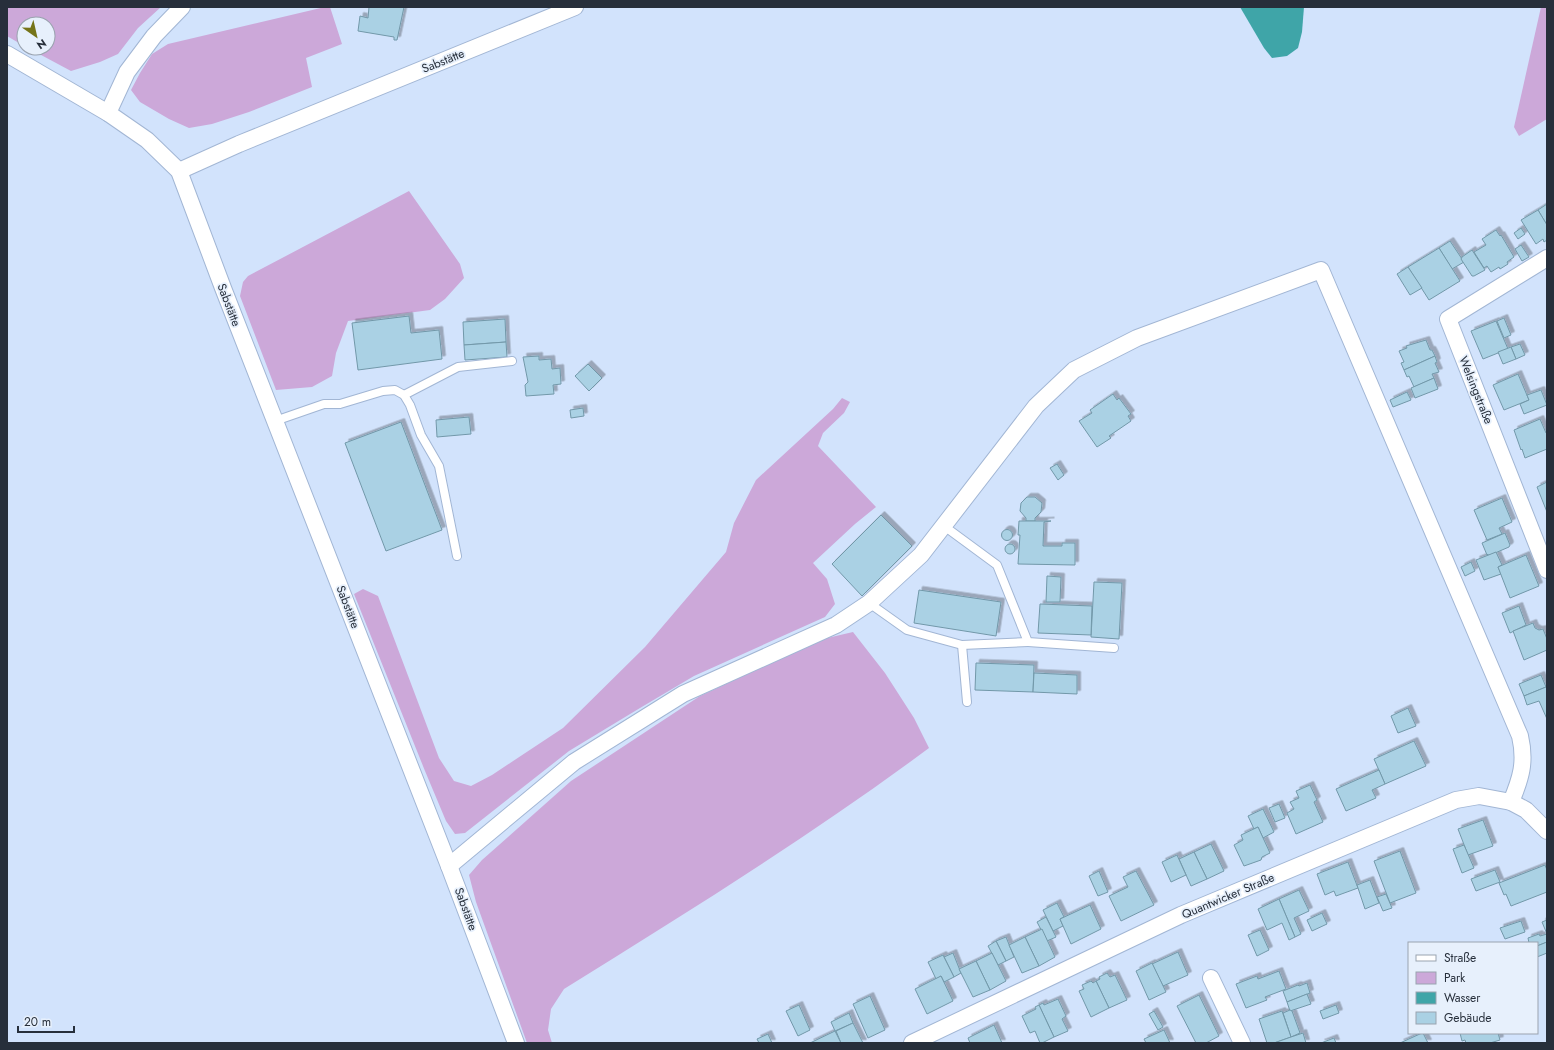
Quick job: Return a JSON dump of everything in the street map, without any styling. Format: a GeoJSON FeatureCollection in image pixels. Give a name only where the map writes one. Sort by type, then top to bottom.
{"type":"FeatureCollection","features":[{"type":"Feature","properties":{"kind":"street"},"geometry":{"type":"LineString","coordinates":[[108,112],[127,72],[154,36],[182,7]]}},
{"type":"Feature","properties":{"kind":"street","name":"Sabstätte"},"geometry":{"type":"LineString","coordinates":[[179,171],[239,144],[575,7]]}},
{"type":"Feature","properties":{"kind":"street","name":"Sabstätte"},"geometry":{"type":"LineString","coordinates":[[7,54],[108,112],[147,140],[179,171],[275,421],[450,866],[516,1043]]}},
{"type":"Feature","properties":{"kind":"street","name":"Welsingstraße"},"geometry":{"type":"LineString","coordinates":[[1547,258],[1448,319],[1547,570]]}},
{"type":"Feature","properties":{"kind":"street"},"geometry":{"type":"LineString","coordinates":[[450,866],[574,762],[683,694],[836,625],[869,603],[921,555],[1036,406],[1074,370],[1137,338],[1321,270],[1520,736],[1523,748],[1523,761],[1520,781],[1511,802]]}},
{"type":"Feature","properties":{"kind":"street","name":"Quantwicker Straße"},"geometry":{"type":"LineString","coordinates":[[912,1043],[1181,915],[1456,800],[1479,796],[1511,802],[1526,810],[1547,831]]}},
{"type":"Feature","properties":{"kind":"street"},"geometry":{"type":"LineString","coordinates":[[1211,978],[1242,1043]]}},
{"type":"Feature","properties":{"kind":"lane"},"geometry":{"type":"LineString","coordinates":[[404,395],[458,367],[512,361]]}},
{"type":"Feature","properties":{"kind":"lane"},"geometry":{"type":"LineString","coordinates":[[275,421],[324,404],[340,404],[383,391],[395,390],[404,395],[410,405],[421,435],[439,466],[457,556]]}},
{"type":"Feature","properties":{"kind":"lane"},"geometry":{"type":"LineString","coordinates":[[944,526],[997,565],[1028,642]]}},
{"type":"Feature","properties":{"kind":"lane"},"geometry":{"type":"LineString","coordinates":[[869,603],[907,630],[962,645],[1028,642],[1114,648]]}},
{"type":"Feature","properties":{"kind":"lane"},"geometry":{"type":"LineString","coordinates":[[962,645],[967,702]]}},
{"type":"Feature","properties":{"kind":"green space"},"geometry":{"type":"Polygon","coordinates":[[[7,7],[161,7],[138,28],[118,54],[100,62],[71,71],[43,56],[56,56],[56,16],[16,16],[16,41],[7,36],[7,7]]]}},
{"type":"Feature","properties":{"kind":"green space"},"geometry":{"type":"Polygon","coordinates":[[[330,7],[342,44],[306,58],[312,87],[249,112],[212,124],[189,128],[169,119],[140,102],[131,90],[152,54],[168,44],[330,7]]]}},
{"type":"Feature","properties":{"kind":"green space"},"geometry":{"type":"Polygon","coordinates":[[[1541,7],[1547,7],[1547,119],[1519,136],[1514,127],[1541,7]]]}},
{"type":"Feature","properties":{"kind":"green space"},"geometry":{"type":"Polygon","coordinates":[[[409,191],[460,264],[464,278],[445,299],[430,310],[348,321],[336,353],[332,376],[312,387],[276,390],[240,296],[243,282],[248,276],[409,191]]]}},
{"type":"Feature","properties":{"kind":"green space"},"geometry":{"type":"Polygon","coordinates":[[[842,398],[850,402],[844,413],[823,433],[818,446],[876,507],[855,524],[813,563],[827,579],[835,604],[825,617],[694,676],[569,751],[465,833],[455,834],[446,821],[354,594],[363,589],[378,596],[439,758],[454,781],[471,786],[492,775],[563,728],[645,647],[726,552],[734,523],[756,480],[833,409],[842,398]]]}},
{"type":"Feature","properties":{"kind":"green space"},"geometry":{"type":"Polygon","coordinates":[[[853,632],[885,673],[914,718],[929,748],[840,812],[795,842],[703,902],[564,989],[551,1009],[548,1030],[552,1043],[527,1043],[476,902],[469,875],[482,860],[571,781],[700,696],[823,639],[853,632]]]}},
{"type":"Feature","properties":{"kind":"water"},"geometry":{"type":"Polygon","coordinates":[[[1240,7],[1304,7],[1302,32],[1298,48],[1287,56],[1272,58],[1264,48],[1240,7]]]}},
{"type":"Feature","properties":{"kind":"building"},"geometry":{"type":"Polygon","coordinates":[[[369,7],[404,7],[397,40],[394,40],[394,37],[358,31],[360,16],[368,18],[369,7]]]}},
{"type":"Feature","properties":{"kind":"building"},"geometry":{"type":"Polygon","coordinates":[[[1547,204],[1547,225],[1538,210],[1547,204]]]}},
{"type":"Feature","properties":{"kind":"building"},"geometry":{"type":"Polygon","coordinates":[[[1538,210],[1547,225],[1547,240],[1544,242],[1543,239],[1536,244],[1521,220],[1538,210]]]}},
{"type":"Feature","properties":{"kind":"building"},"geometry":{"type":"Polygon","coordinates":[[[1521,228],[1525,234],[1518,239],[1514,233],[1521,228]]]}},
{"type":"Feature","properties":{"kind":"building"},"geometry":{"type":"Polygon","coordinates":[[[1496,230],[1500,236],[1501,235],[1514,257],[1507,262],[1508,264],[1491,272],[1487,266],[1484,268],[1474,252],[1486,245],[1482,239],[1496,230]]]}},
{"type":"Feature","properties":{"kind":"building"},"geometry":{"type":"Polygon","coordinates":[[[1450,241],[1464,262],[1452,269],[1439,248],[1450,241]]]}},
{"type":"Feature","properties":{"kind":"building"},"geometry":{"type":"Polygon","coordinates":[[[1521,245],[1529,257],[1522,261],[1515,249],[1521,245]]]}},
{"type":"Feature","properties":{"kind":"building"},"geometry":{"type":"Polygon","coordinates":[[[1439,248],[1460,281],[1429,300],[1408,267],[1439,248]]]}},
{"type":"Feature","properties":{"kind":"building"},"geometry":{"type":"Polygon","coordinates":[[[1472,250],[1485,270],[1474,276],[1472,276],[1461,259],[1472,250]]]}},
{"type":"Feature","properties":{"kind":"building"},"geometry":{"type":"Polygon","coordinates":[[[1408,267],[1422,288],[1410,295],[1397,274],[1408,267]]]}},
{"type":"Feature","properties":{"kind":"building"},"geometry":{"type":"Polygon","coordinates":[[[409,316],[411,333],[439,330],[442,359],[358,370],[352,323],[409,316]]]}},
{"type":"Feature","properties":{"kind":"building"},"geometry":{"type":"Polygon","coordinates":[[[1504,318],[1511,335],[1504,338],[1497,321],[1504,318]]]}},
{"type":"Feature","properties":{"kind":"building"},"geometry":{"type":"Polygon","coordinates":[[[505,319],[506,342],[464,345],[463,322],[505,319]]]}},
{"type":"Feature","properties":{"kind":"building"},"geometry":{"type":"Polygon","coordinates":[[[1496,321],[1508,349],[1483,359],[1471,331],[1496,321]]]}},
{"type":"Feature","properties":{"kind":"building"},"geometry":{"type":"Polygon","coordinates":[[[1426,340],[1430,350],[1432,350],[1435,356],[1404,370],[1401,363],[1404,362],[1399,351],[1407,348],[1406,346],[1426,340]]]}},
{"type":"Feature","properties":{"kind":"building"},"geometry":{"type":"Polygon","coordinates":[[[506,342],[507,357],[465,360],[464,345],[506,342]]]}},
{"type":"Feature","properties":{"kind":"building"},"geometry":{"type":"Polygon","coordinates":[[[1520,344],[1525,355],[1516,359],[1511,347],[1520,344]]]}},
{"type":"Feature","properties":{"kind":"building"},"geometry":{"type":"Polygon","coordinates":[[[1511,347],[1516,359],[1503,364],[1498,352],[1511,347]]]}},
{"type":"Feature","properties":{"kind":"building"},"geometry":{"type":"Polygon","coordinates":[[[539,356],[539,360],[551,359],[552,369],[560,368],[561,384],[553,385],[554,394],[526,396],[525,385],[528,382],[523,357],[539,356]]]}},
{"type":"Feature","properties":{"kind":"building"},"geometry":{"type":"Polygon","coordinates":[[[1435,356],[1437,362],[1435,363],[1439,372],[1432,374],[1434,378],[1414,387],[1409,376],[1407,377],[1404,370],[1435,356]]]}},
{"type":"Feature","properties":{"kind":"building"},"geometry":{"type":"Polygon","coordinates":[[[588,364],[602,378],[589,391],[575,376],[588,364]]]}},
{"type":"Feature","properties":{"kind":"building"},"geometry":{"type":"Polygon","coordinates":[[[1518,374],[1529,400],[1504,410],[1493,385],[1518,374]]]}},
{"type":"Feature","properties":{"kind":"building"},"geometry":{"type":"Polygon","coordinates":[[[1434,378],[1438,389],[1415,398],[1411,388],[1434,378]]]}},
{"type":"Feature","properties":{"kind":"building"},"geometry":{"type":"Polygon","coordinates":[[[1541,390],[1547,405],[1524,414],[1520,404],[1529,400],[1527,395],[1541,390]]]}},
{"type":"Feature","properties":{"kind":"building"},"geometry":{"type":"Polygon","coordinates":[[[1407,392],[1411,400],[1393,407],[1390,400],[1407,392]]]}},
{"type":"Feature","properties":{"kind":"building"},"geometry":{"type":"Polygon","coordinates":[[[1113,394],[1117,400],[1119,398],[1131,414],[1128,416],[1131,421],[1109,436],[1111,438],[1097,447],[1079,421],[1092,413],[1090,410],[1113,394]]]}},
{"type":"Feature","properties":{"kind":"building"},"geometry":{"type":"Polygon","coordinates":[[[583,408],[584,416],[571,418],[570,410],[583,408]]]}},
{"type":"Feature","properties":{"kind":"building"},"geometry":{"type":"Polygon","coordinates":[[[469,417],[471,434],[437,437],[436,420],[469,417]]]}},
{"type":"Feature","properties":{"kind":"building"},"geometry":{"type":"Polygon","coordinates":[[[1540,419],[1547,433],[1547,449],[1525,458],[1514,430],[1540,419]]]}},
{"type":"Feature","properties":{"kind":"building"},"geometry":{"type":"Polygon","coordinates":[[[401,422],[442,530],[386,551],[345,443],[401,422]]]}},
{"type":"Feature","properties":{"kind":"building"},"geometry":{"type":"Polygon","coordinates":[[[1057,464],[1064,475],[1058,480],[1050,468],[1057,464]]]}},
{"type":"Feature","properties":{"kind":"building"},"geometry":{"type":"Polygon","coordinates":[[[1547,482],[1547,512],[1537,487],[1547,482]]]}},
{"type":"Feature","properties":{"kind":"building"},"geometry":{"type":"Polygon","coordinates":[[[1027,497],[1035,497],[1042,503],[1041,512],[1035,518],[1035,521],[1026,521],[1026,518],[1020,511],[1021,503],[1027,497]]]}},
{"type":"Feature","properties":{"kind":"building"},"geometry":{"type":"Polygon","coordinates":[[[1502,498],[1512,522],[1499,528],[1502,534],[1487,540],[1474,510],[1502,498]]]}},
{"type":"Feature","properties":{"kind":"building"},"geometry":{"type":"Polygon","coordinates":[[[881,515],[912,546],[862,596],[832,564],[881,515]]]}},
{"type":"Feature","properties":{"kind":"building"},"geometry":{"type":"Polygon","coordinates":[[[1019,521],[1051,521],[1044,522],[1043,546],[1062,546],[1062,543],[1075,543],[1075,565],[1018,564],[1020,535],[1018,535],[1019,521]]]}},
{"type":"Feature","properties":{"kind":"building"},"geometry":{"type":"Polygon","coordinates":[[[1005,530],[1009,530],[1011,531],[1011,539],[1005,540],[1002,537],[1002,533],[1005,530]]]}},
{"type":"Feature","properties":{"kind":"building"},"geometry":{"type":"Polygon","coordinates":[[[1505,533],[1510,545],[1509,547],[1488,556],[1482,543],[1505,533]]]}},
{"type":"Feature","properties":{"kind":"building"},"geometry":{"type":"Polygon","coordinates":[[[1008,544],[1012,544],[1015,549],[1012,554],[1008,554],[1005,551],[1005,547],[1008,544]]]}},
{"type":"Feature","properties":{"kind":"building"},"geometry":{"type":"Polygon","coordinates":[[[1496,552],[1502,565],[1498,567],[1501,574],[1484,580],[1476,560],[1496,552]]]}},
{"type":"Feature","properties":{"kind":"building"},"geometry":{"type":"Polygon","coordinates":[[[1526,555],[1539,586],[1510,598],[1498,567],[1526,555]]]}},
{"type":"Feature","properties":{"kind":"building"},"geometry":{"type":"Polygon","coordinates":[[[1471,562],[1475,571],[1465,576],[1461,567],[1471,562]]]}},
{"type":"Feature","properties":{"kind":"building"},"geometry":{"type":"Polygon","coordinates":[[[1047,576],[1061,577],[1060,602],[1046,602],[1047,576]]]}},
{"type":"Feature","properties":{"kind":"building"},"geometry":{"type":"Polygon","coordinates":[[[1094,582],[1122,583],[1119,639],[1091,637],[1094,582]]]}},
{"type":"Feature","properties":{"kind":"building"},"geometry":{"type":"Polygon","coordinates":[[[919,590],[1001,602],[996,636],[914,623],[919,590]]]}},
{"type":"Feature","properties":{"kind":"building"},"geometry":{"type":"Polygon","coordinates":[[[1040,604],[1092,606],[1091,635],[1038,633],[1040,604]]]}},
{"type":"Feature","properties":{"kind":"building"},"geometry":{"type":"Polygon","coordinates":[[[1519,606],[1526,625],[1510,633],[1502,613],[1519,606]]]}},
{"type":"Feature","properties":{"kind":"building"},"geometry":{"type":"Polygon","coordinates":[[[1533,623],[1535,628],[1539,630],[1543,629],[1547,639],[1547,650],[1524,660],[1513,631],[1533,623]]]}},
{"type":"Feature","properties":{"kind":"building"},"geometry":{"type":"Polygon","coordinates":[[[976,663],[1034,665],[1033,692],[975,690],[976,663]]]}},
{"type":"Feature","properties":{"kind":"building"},"geometry":{"type":"Polygon","coordinates":[[[1034,673],[1077,675],[1077,694],[1033,692],[1034,673]]]}},
{"type":"Feature","properties":{"kind":"building"},"geometry":{"type":"Polygon","coordinates":[[[1541,675],[1546,687],[1524,696],[1519,684],[1541,675]]]}},
{"type":"Feature","properties":{"kind":"building"},"geometry":{"type":"Polygon","coordinates":[[[1546,687],[1547,719],[1539,701],[1527,705],[1524,696],[1546,687]]]}},
{"type":"Feature","properties":{"kind":"building"},"geometry":{"type":"Polygon","coordinates":[[[1408,708],[1416,726],[1398,733],[1391,716],[1408,708]]]}},
{"type":"Feature","properties":{"kind":"building"},"geometry":{"type":"Polygon","coordinates":[[[1414,741],[1426,766],[1385,784],[1374,759],[1414,741]]]}},
{"type":"Feature","properties":{"kind":"building"},"geometry":{"type":"Polygon","coordinates":[[[1379,770],[1385,784],[1372,790],[1376,798],[1346,811],[1336,789],[1379,770]]]}},
{"type":"Feature","properties":{"kind":"building"},"geometry":{"type":"Polygon","coordinates":[[[1310,785],[1317,800],[1314,802],[1323,822],[1296,834],[1287,813],[1294,809],[1290,802],[1299,798],[1296,791],[1310,785]]]}},
{"type":"Feature","properties":{"kind":"building"},"geometry":{"type":"Polygon","coordinates":[[[1279,804],[1285,818],[1275,822],[1269,808],[1279,804]]]}},
{"type":"Feature","properties":{"kind":"building"},"geometry":{"type":"Polygon","coordinates":[[[1263,809],[1274,832],[1263,838],[1258,827],[1254,829],[1248,816],[1263,809]]]}},
{"type":"Feature","properties":{"kind":"building"},"geometry":{"type":"Polygon","coordinates":[[[1483,820],[1493,846],[1468,855],[1458,829],[1483,820]]]}},
{"type":"Feature","properties":{"kind":"building"},"geometry":{"type":"Polygon","coordinates":[[[1258,827],[1270,853],[1262,857],[1261,860],[1244,866],[1234,845],[1243,840],[1241,835],[1258,827]]]}},
{"type":"Feature","properties":{"kind":"building"},"geometry":{"type":"Polygon","coordinates":[[[1211,844],[1224,871],[1207,879],[1194,852],[1211,844]]]}},
{"type":"Feature","properties":{"kind":"building"},"geometry":{"type":"Polygon","coordinates":[[[1464,845],[1474,868],[1462,873],[1453,849],[1464,845]]]}},
{"type":"Feature","properties":{"kind":"building"},"geometry":{"type":"Polygon","coordinates":[[[1400,851],[1416,893],[1390,903],[1374,861],[1400,851]]]}},
{"type":"Feature","properties":{"kind":"building"},"geometry":{"type":"Polygon","coordinates":[[[1194,852],[1207,879],[1191,886],[1179,859],[1194,852]]]}},
{"type":"Feature","properties":{"kind":"building"},"geometry":{"type":"Polygon","coordinates":[[[1177,855],[1186,875],[1171,882],[1162,862],[1177,855]]]}},
{"type":"Feature","properties":{"kind":"building"},"geometry":{"type":"Polygon","coordinates":[[[1348,862],[1358,888],[1336,896],[1334,891],[1325,895],[1317,874],[1348,862]]]}},
{"type":"Feature","properties":{"kind":"building"},"geometry":{"type":"Polygon","coordinates":[[[1545,865],[1547,870],[1547,892],[1511,906],[1499,883],[1545,865]]]}},
{"type":"Feature","properties":{"kind":"building"},"geometry":{"type":"Polygon","coordinates":[[[1495,870],[1500,882],[1476,891],[1471,879],[1495,870]]]}},
{"type":"Feature","properties":{"kind":"building"},"geometry":{"type":"Polygon","coordinates":[[[1099,871],[1108,892],[1098,896],[1089,876],[1099,871]]]}},
{"type":"Feature","properties":{"kind":"building"},"geometry":{"type":"Polygon","coordinates":[[[1136,871],[1154,905],[1121,921],[1109,896],[1128,887],[1123,877],[1136,871]]]}},
{"type":"Feature","properties":{"kind":"building"},"geometry":{"type":"Polygon","coordinates":[[[1370,880],[1379,903],[1365,909],[1357,885],[1370,880]]]}},
{"type":"Feature","properties":{"kind":"building"},"geometry":{"type":"Polygon","coordinates":[[[1299,890],[1309,911],[1294,918],[1301,934],[1295,937],[1279,899],[1299,890]]]}},
{"type":"Feature","properties":{"kind":"building"},"geometry":{"type":"Polygon","coordinates":[[[1386,894],[1392,908],[1383,911],[1377,897],[1386,894]]]}},
{"type":"Feature","properties":{"kind":"building"},"geometry":{"type":"Polygon","coordinates":[[[1279,899],[1295,937],[1289,940],[1282,923],[1267,930],[1258,909],[1279,899]]]}},
{"type":"Feature","properties":{"kind":"building"},"geometry":{"type":"Polygon","coordinates":[[[1057,903],[1064,917],[1060,919],[1063,926],[1053,931],[1043,910],[1057,903]]]}},
{"type":"Feature","properties":{"kind":"building"},"geometry":{"type":"Polygon","coordinates":[[[1090,905],[1101,929],[1071,944],[1060,919],[1090,905]]]}},
{"type":"Feature","properties":{"kind":"building"},"geometry":{"type":"Polygon","coordinates":[[[1322,913],[1327,924],[1312,931],[1307,920],[1322,913]]]}},
{"type":"Feature","properties":{"kind":"building"},"geometry":{"type":"Polygon","coordinates":[[[1046,917],[1056,937],[1047,941],[1037,922],[1046,917]]]}},
{"type":"Feature","properties":{"kind":"building"},"geometry":{"type":"Polygon","coordinates":[[[1547,920],[1547,934],[1542,922],[1547,920]]]}},
{"type":"Feature","properties":{"kind":"building"},"geometry":{"type":"Polygon","coordinates":[[[1521,921],[1525,932],[1505,939],[1500,928],[1521,921]]]}},
{"type":"Feature","properties":{"kind":"building"},"geometry":{"type":"Polygon","coordinates":[[[1042,929],[1055,957],[1039,966],[1025,937],[1042,929]]]}},
{"type":"Feature","properties":{"kind":"building"},"geometry":{"type":"Polygon","coordinates":[[[1260,930],[1269,950],[1257,956],[1248,935],[1260,930]]]}},
{"type":"Feature","properties":{"kind":"building"},"geometry":{"type":"Polygon","coordinates":[[[1539,934],[1540,936],[1547,934],[1547,942],[1538,946],[1538,942],[1529,942],[1528,938],[1539,934]]]}},
{"type":"Feature","properties":{"kind":"building"},"geometry":{"type":"Polygon","coordinates":[[[1006,937],[1014,957],[1006,961],[996,941],[1006,937]]]}},
{"type":"Feature","properties":{"kind":"building"},"geometry":{"type":"Polygon","coordinates":[[[1025,937],[1039,966],[1022,973],[1009,945],[1025,937]]]}},
{"type":"Feature","properties":{"kind":"building"},"geometry":{"type":"Polygon","coordinates":[[[996,941],[1006,961],[998,965],[988,946],[996,941]]]}},
{"type":"Feature","properties":{"kind":"building"},"geometry":{"type":"Polygon","coordinates":[[[1547,942],[1547,953],[1538,957],[1538,946],[1547,942]]]}},
{"type":"Feature","properties":{"kind":"building"},"geometry":{"type":"Polygon","coordinates":[[[1178,952],[1188,975],[1163,986],[1152,964],[1178,952]]]}},
{"type":"Feature","properties":{"kind":"building"},"geometry":{"type":"Polygon","coordinates":[[[953,953],[961,973],[954,977],[944,957],[953,953]]]}},
{"type":"Feature","properties":{"kind":"building"},"geometry":{"type":"Polygon","coordinates":[[[992,953],[1006,981],[990,990],[976,961],[992,953]]]}},
{"type":"Feature","properties":{"kind":"building"},"geometry":{"type":"Polygon","coordinates":[[[943,955],[954,977],[944,982],[941,976],[936,979],[928,962],[943,955]]]}},
{"type":"Feature","properties":{"kind":"building"},"geometry":{"type":"Polygon","coordinates":[[[976,961],[990,990],[973,997],[959,969],[976,961]]]}},
{"type":"Feature","properties":{"kind":"building"},"geometry":{"type":"Polygon","coordinates":[[[1152,963],[1166,992],[1149,1000],[1136,971],[1152,963]]]}},
{"type":"Feature","properties":{"kind":"building"},"geometry":{"type":"Polygon","coordinates":[[[1279,971],[1286,989],[1265,997],[1267,1000],[1246,1008],[1236,984],[1257,976],[1258,979],[1279,971]]]}},
{"type":"Feature","properties":{"kind":"building"},"geometry":{"type":"Polygon","coordinates":[[[1107,973],[1110,977],[1115,975],[1127,1000],[1109,1008],[1096,981],[1100,979],[1099,977],[1107,973]]]}},
{"type":"Feature","properties":{"kind":"building"},"geometry":{"type":"Polygon","coordinates":[[[941,976],[953,1001],[927,1014],[915,989],[941,976]]]}},
{"type":"Feature","properties":{"kind":"building"},"geometry":{"type":"Polygon","coordinates":[[[1091,981],[1093,983],[1096,981],[1109,1008],[1091,1017],[1079,991],[1084,989],[1082,985],[1091,981]]]}},
{"type":"Feature","properties":{"kind":"building"},"geometry":{"type":"Polygon","coordinates":[[[1307,983],[1310,993],[1287,1002],[1283,991],[1307,983]]]}},
{"type":"Feature","properties":{"kind":"building"},"geometry":{"type":"Polygon","coordinates":[[[1307,994],[1311,1004],[1290,1011],[1287,1002],[1307,994]]]}},
{"type":"Feature","properties":{"kind":"building"},"geometry":{"type":"Polygon","coordinates":[[[1199,995],[1219,1036],[1206,1043],[1196,1043],[1177,1006],[1199,995]]]}},
{"type":"Feature","properties":{"kind":"building"},"geometry":{"type":"Polygon","coordinates":[[[870,996],[885,1030],[868,1038],[853,1004],[870,996]]]}},
{"type":"Feature","properties":{"kind":"building"},"geometry":{"type":"Polygon","coordinates":[[[1058,999],[1066,1016],[1062,1019],[1068,1031],[1054,1037],[1039,1005],[1043,1003],[1044,1005],[1058,999]]]}},
{"type":"Feature","properties":{"kind":"building"},"geometry":{"type":"Polygon","coordinates":[[[799,1005],[810,1030],[798,1036],[786,1011],[799,1005]]]}},
{"type":"Feature","properties":{"kind":"building"},"geometry":{"type":"Polygon","coordinates":[[[1039,1005],[1054,1037],[1042,1043],[1040,1043],[1035,1031],[1030,1033],[1022,1016],[1036,1009],[1035,1007],[1039,1005]]]}},
{"type":"Feature","properties":{"kind":"building"},"geometry":{"type":"Polygon","coordinates":[[[1336,1005],[1339,1013],[1323,1019],[1320,1011],[1336,1005]]]}},
{"type":"Feature","properties":{"kind":"building"},"geometry":{"type":"Polygon","coordinates":[[[1290,1010],[1292,1011],[1300,1033],[1291,1037],[1283,1013],[1290,1010]]]}},
{"type":"Feature","properties":{"kind":"building"},"geometry":{"type":"Polygon","coordinates":[[[1154,1011],[1163,1027],[1158,1030],[1149,1014],[1154,1011]]]}},
{"type":"Feature","properties":{"kind":"building"},"geometry":{"type":"Polygon","coordinates":[[[1282,1011],[1291,1037],[1274,1043],[1267,1043],[1259,1019],[1282,1011]]]}},
{"type":"Feature","properties":{"kind":"building"},"geometry":{"type":"Polygon","coordinates":[[[849,1013],[853,1023],[835,1031],[831,1022],[849,1013]]]}},
{"type":"Feature","properties":{"kind":"building"},"geometry":{"type":"Polygon","coordinates":[[[853,1023],[863,1043],[841,1043],[836,1031],[853,1023]]]}},
{"type":"Feature","properties":{"kind":"building"},"geometry":{"type":"Polygon","coordinates":[[[994,1025],[1002,1043],[970,1043],[968,1038],[994,1025]]]}},
{"type":"Feature","properties":{"kind":"building"},"geometry":{"type":"Polygon","coordinates":[[[1164,1030],[1170,1043],[1146,1043],[1144,1039],[1164,1030]]]}},
{"type":"Feature","properties":{"kind":"building"},"geometry":{"type":"Polygon","coordinates":[[[835,1031],[841,1043],[810,1043],[835,1031]]]}},
{"type":"Feature","properties":{"kind":"building"},"geometry":{"type":"Polygon","coordinates":[[[1303,1033],[1306,1043],[1274,1043],[1291,1037],[1303,1033]]]}},
{"type":"Feature","properties":{"kind":"building"},"geometry":{"type":"Polygon","coordinates":[[[768,1034],[772,1043],[759,1043],[757,1039],[768,1034]]]}},
{"type":"Feature","properties":{"kind":"building"},"geometry":{"type":"Polygon","coordinates":[[[1420,1034],[1424,1034],[1428,1043],[1400,1043],[1420,1034]]]}},
{"type":"Feature","properties":{"kind":"building"},"geometry":{"type":"Polygon","coordinates":[[[1460,1034],[1498,1034],[1500,1040],[1490,1043],[1466,1043],[1465,1040],[1462,1041],[1460,1034]]]}},
{"type":"Feature","properties":{"kind":"building"},"geometry":{"type":"Polygon","coordinates":[[[1334,1038],[1336,1043],[1321,1043],[1334,1038]]]}}]}
